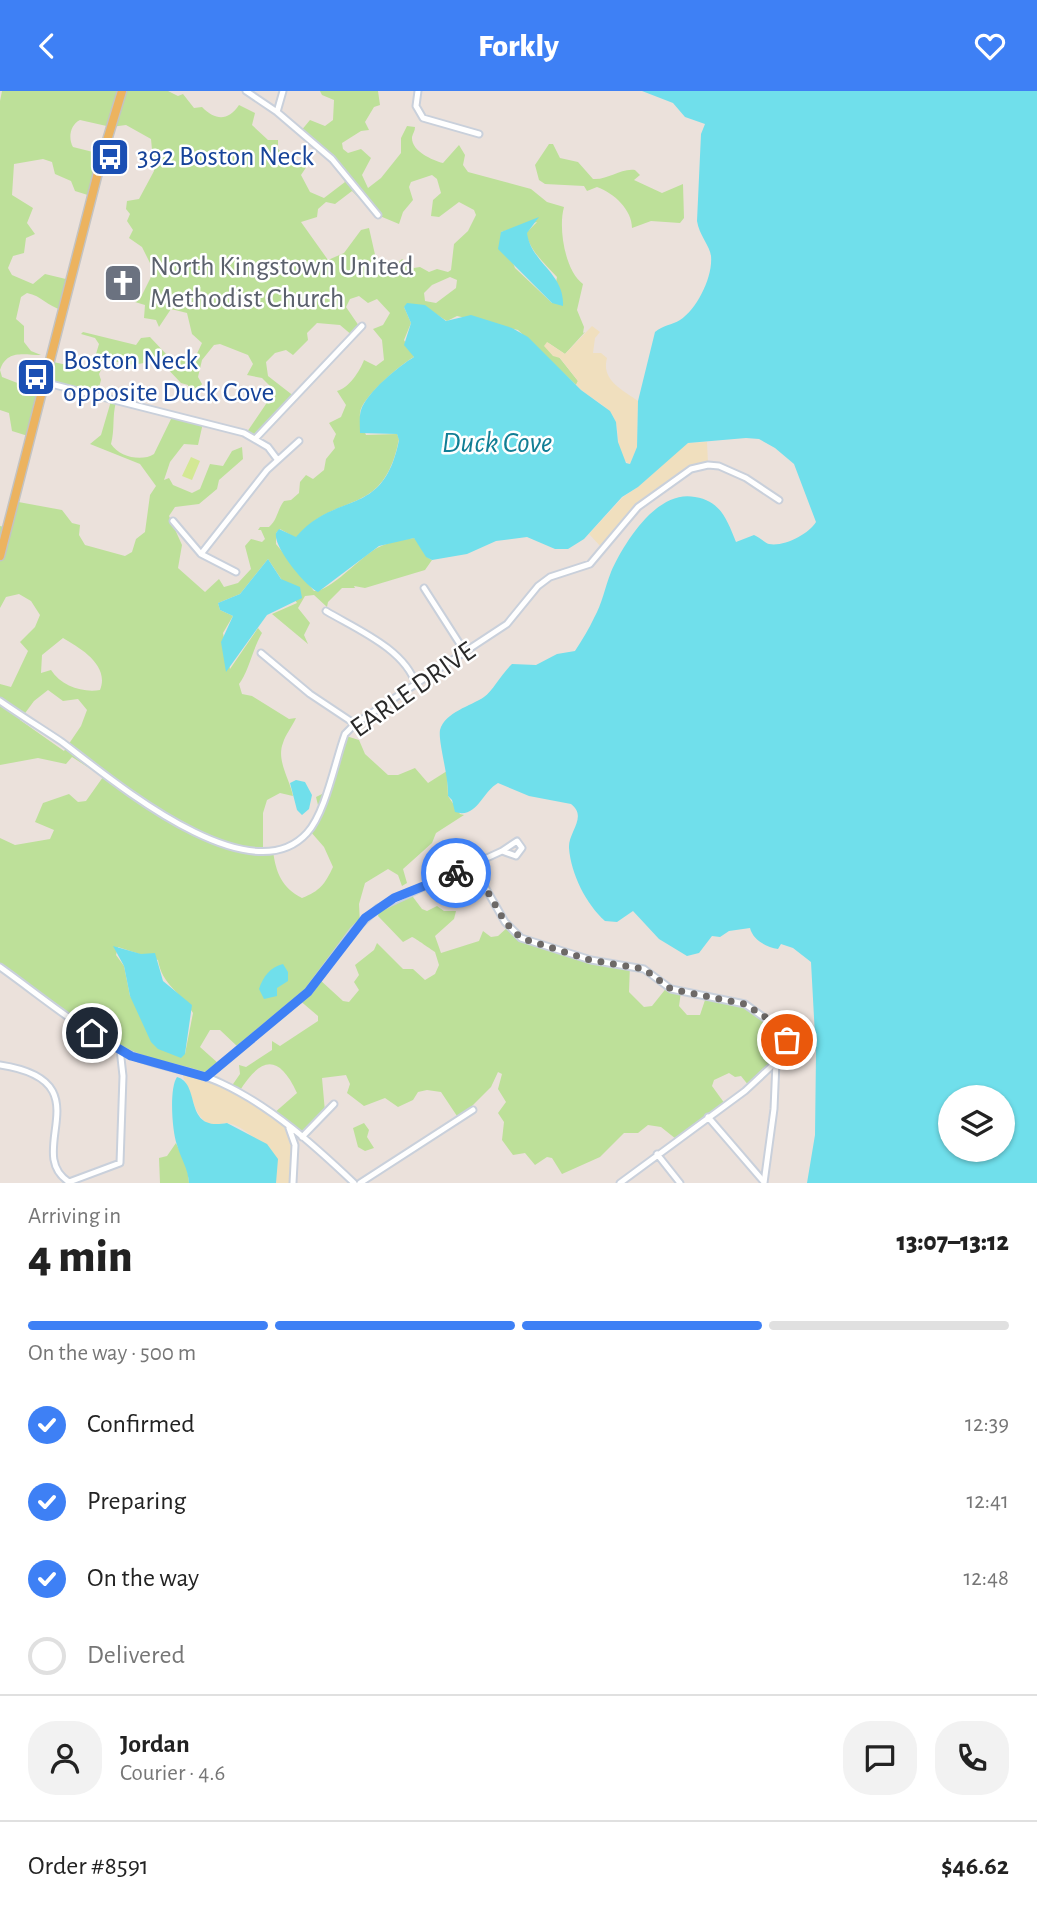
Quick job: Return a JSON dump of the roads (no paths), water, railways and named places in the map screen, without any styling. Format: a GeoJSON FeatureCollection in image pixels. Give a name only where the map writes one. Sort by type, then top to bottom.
{"type":"FeatureCollection","features":[{"type":"Feature","properties":{"kind":"main road"},"geometry":{"type":"LineString","coordinates":[[0,556],[43,382],[122,91]]}},
{"type":"Feature","properties":{"kind":"street"},"geometry":{"type":"LineString","coordinates":[[246,91],[277,112],[332,159],[378,215]]}},
{"type":"Feature","properties":{"kind":"street"},"geometry":{"type":"LineString","coordinates":[[277,112],[283,91]]}},
{"type":"Feature","properties":{"kind":"street"},"geometry":{"type":"LineString","coordinates":[[418,91],[416,106],[423,118],[479,134]]}},
{"type":"Feature","properties":{"kind":"street"},"geometry":{"type":"LineString","coordinates":[[256,437],[362,327]]}},
{"type":"Feature","properties":{"kind":"street"},"geometry":{"type":"LineString","coordinates":[[43,382],[256,437],[277,459]]}},
{"type":"Feature","properties":{"kind":"street"},"geometry":{"type":"LineString","coordinates":[[201,554],[277,459],[299,440]]}},
{"type":"Feature","properties":{"kind":"street","name":"EARLE DRIVE"},"geometry":{"type":"LineString","coordinates":[[0,701],[148,806],[192,831],[259,853],[289,847],[309,832],[345,734],[355,724],[507,624],[538,586],[550,577],[590,564],[638,507],[691,469],[708,465],[719,466],[746,478],[779,500]]}},
{"type":"Feature","properties":{"kind":"street"},"geometry":{"type":"LineString","coordinates":[[173,521],[201,554],[236,572]]}},
{"type":"Feature","properties":{"kind":"street"},"geometry":{"type":"LineString","coordinates":[[424,588],[465,652]]}},
{"type":"Feature","properties":{"kind":"street"},"geometry":{"type":"LineString","coordinates":[[326,611],[401,660],[412,671],[416,685]]}},
{"type":"Feature","properties":{"kind":"street"},"geometry":{"type":"LineString","coordinates":[[261,653],[310,694],[355,724]]}},
{"type":"Feature","properties":{"kind":"street"},"geometry":{"type":"LineString","coordinates":[[206,1077],[308,992],[365,918],[394,898],[473,866],[502,851]]}},
{"type":"Feature","properties":{"kind":"street"},"geometry":{"type":"LineString","coordinates":[[473,866],[511,931],[521,938],[590,960],[644,969],[671,989],[745,1004],[783,1031],[787,1040],[785,1051],[776,1062],[744,1091],[620,1183]]}},
{"type":"Feature","properties":{"kind":"street"},"geometry":{"type":"LineString","coordinates":[[0,968],[131,1056],[206,1077],[249,1099],[302,1137],[354,1183]]}},
{"type":"Feature","properties":{"kind":"street"},"geometry":{"type":"LineString","coordinates":[[0,1065],[36,1073],[54,1090],[57,1112],[54,1161],[57,1171],[69,1182],[120,1163],[123,1076],[120,1049]]}},
{"type":"Feature","properties":{"kind":"street"},"geometry":{"type":"LineString","coordinates":[[764,1182],[773,1122],[776,1062]]}},
{"type":"Feature","properties":{"kind":"street"},"geometry":{"type":"LineString","coordinates":[[302,1137],[334,1104]]}},
{"type":"Feature","properties":{"kind":"street"},"geometry":{"type":"LineString","coordinates":[[360,1183],[473,1110]]}},
{"type":"Feature","properties":{"kind":"street"},"geometry":{"type":"LineString","coordinates":[[708,1117],[764,1182]]}},
{"type":"Feature","properties":{"kind":"street"},"geometry":{"type":"LineString","coordinates":[[289,1128],[295,1145],[292,1183]]}},
{"type":"Feature","properties":{"kind":"street"},"geometry":{"type":"LineString","coordinates":[[657,1154],[680,1183]]}},
{"type":"Feature","properties":{"kind":"water","name":"Duck Cove"},"geometry":{"type":"Polygon","coordinates":[[[642,91],[1037,91],[1037,1183],[807,1183],[815,1135],[816,1054],[811,962],[793,948],[781,944],[778,949],[765,945],[754,936],[750,928],[729,931],[720,937],[712,936],[699,953],[687,956],[659,939],[633,911],[617,922],[605,921],[586,897],[570,858],[569,842],[578,819],[576,809],[571,804],[529,796],[498,783],[469,812],[455,812],[448,796],[440,736],[443,724],[453,714],[487,695],[512,664],[536,665],[557,654],[575,651],[597,613],[611,572],[624,547],[655,510],[668,501],[681,497],[704,499],[722,513],[736,542],[754,535],[769,544],[789,542],[808,531],[816,522],[794,464],[759,439],[688,443],[638,487],[622,497],[584,539],[568,549],[555,549],[527,537],[496,541],[467,554],[432,560],[426,557],[414,538],[379,546],[318,592],[291,566],[276,539],[279,529],[296,537],[327,513],[370,493],[382,482],[392,465],[399,440],[397,434],[360,433],[360,415],[364,403],[376,388],[414,357],[404,345],[411,323],[404,307],[407,303],[425,305],[446,321],[471,315],[512,328],[528,337],[581,390],[610,411],[616,422],[618,442],[626,463],[630,464],[637,447],[638,401],[655,332],[680,320],[692,308],[707,283],[711,264],[710,252],[697,221],[701,134],[705,124],[685,117],[673,103],[642,91]]]}},
{"type":"Feature","properties":{"kind":"water"},"geometry":{"type":"Polygon","coordinates":[[[539,217],[527,233],[535,252],[559,285],[563,306],[552,303],[498,249],[501,232],[539,217]]]}},
{"type":"Feature","properties":{"kind":"water"},"geometry":{"type":"Polygon","coordinates":[[[268,559],[281,579],[300,587],[302,598],[267,615],[226,672],[221,642],[233,616],[220,610],[218,603],[240,594],[268,559]]]}},
{"type":"Feature","properties":{"kind":"water"},"geometry":{"type":"Polygon","coordinates":[[[296,780],[305,782],[312,795],[309,809],[302,815],[297,810],[290,783],[296,780]]]}},
{"type":"Feature","properties":{"kind":"water"},"geometry":{"type":"Polygon","coordinates":[[[113,946],[141,954],[155,953],[163,981],[192,1005],[185,1054],[181,1058],[158,1049],[151,1042],[130,996],[124,966],[113,946]]]}},
{"type":"Feature","properties":{"kind":"water"},"geometry":{"type":"Polygon","coordinates":[[[283,964],[288,972],[288,981],[277,988],[277,996],[264,999],[259,989],[263,980],[271,970],[283,964]]]}},
{"type":"Feature","properties":{"kind":"water"},"geometry":{"type":"Polygon","coordinates":[[[177,1077],[189,1088],[194,1106],[204,1121],[213,1124],[227,1123],[267,1144],[278,1159],[276,1183],[189,1183],[174,1130],[172,1100],[177,1077]]]}},
{"type":"Feature","properties":{"kind":"place","name":"392 Boston Neck"},"geometry":{"type":"Point","coordinates":[110,157]}},
{"type":"Feature","properties":{"kind":"place","name":"North Kingstown United Methodist Church"},"geometry":{"type":"Point","coordinates":[123,283]}},
{"type":"Feature","properties":{"kind":"place","name":"Boston Neck opposite Duck Cove"},"geometry":{"type":"Point","coordinates":[36,377]}}]}
